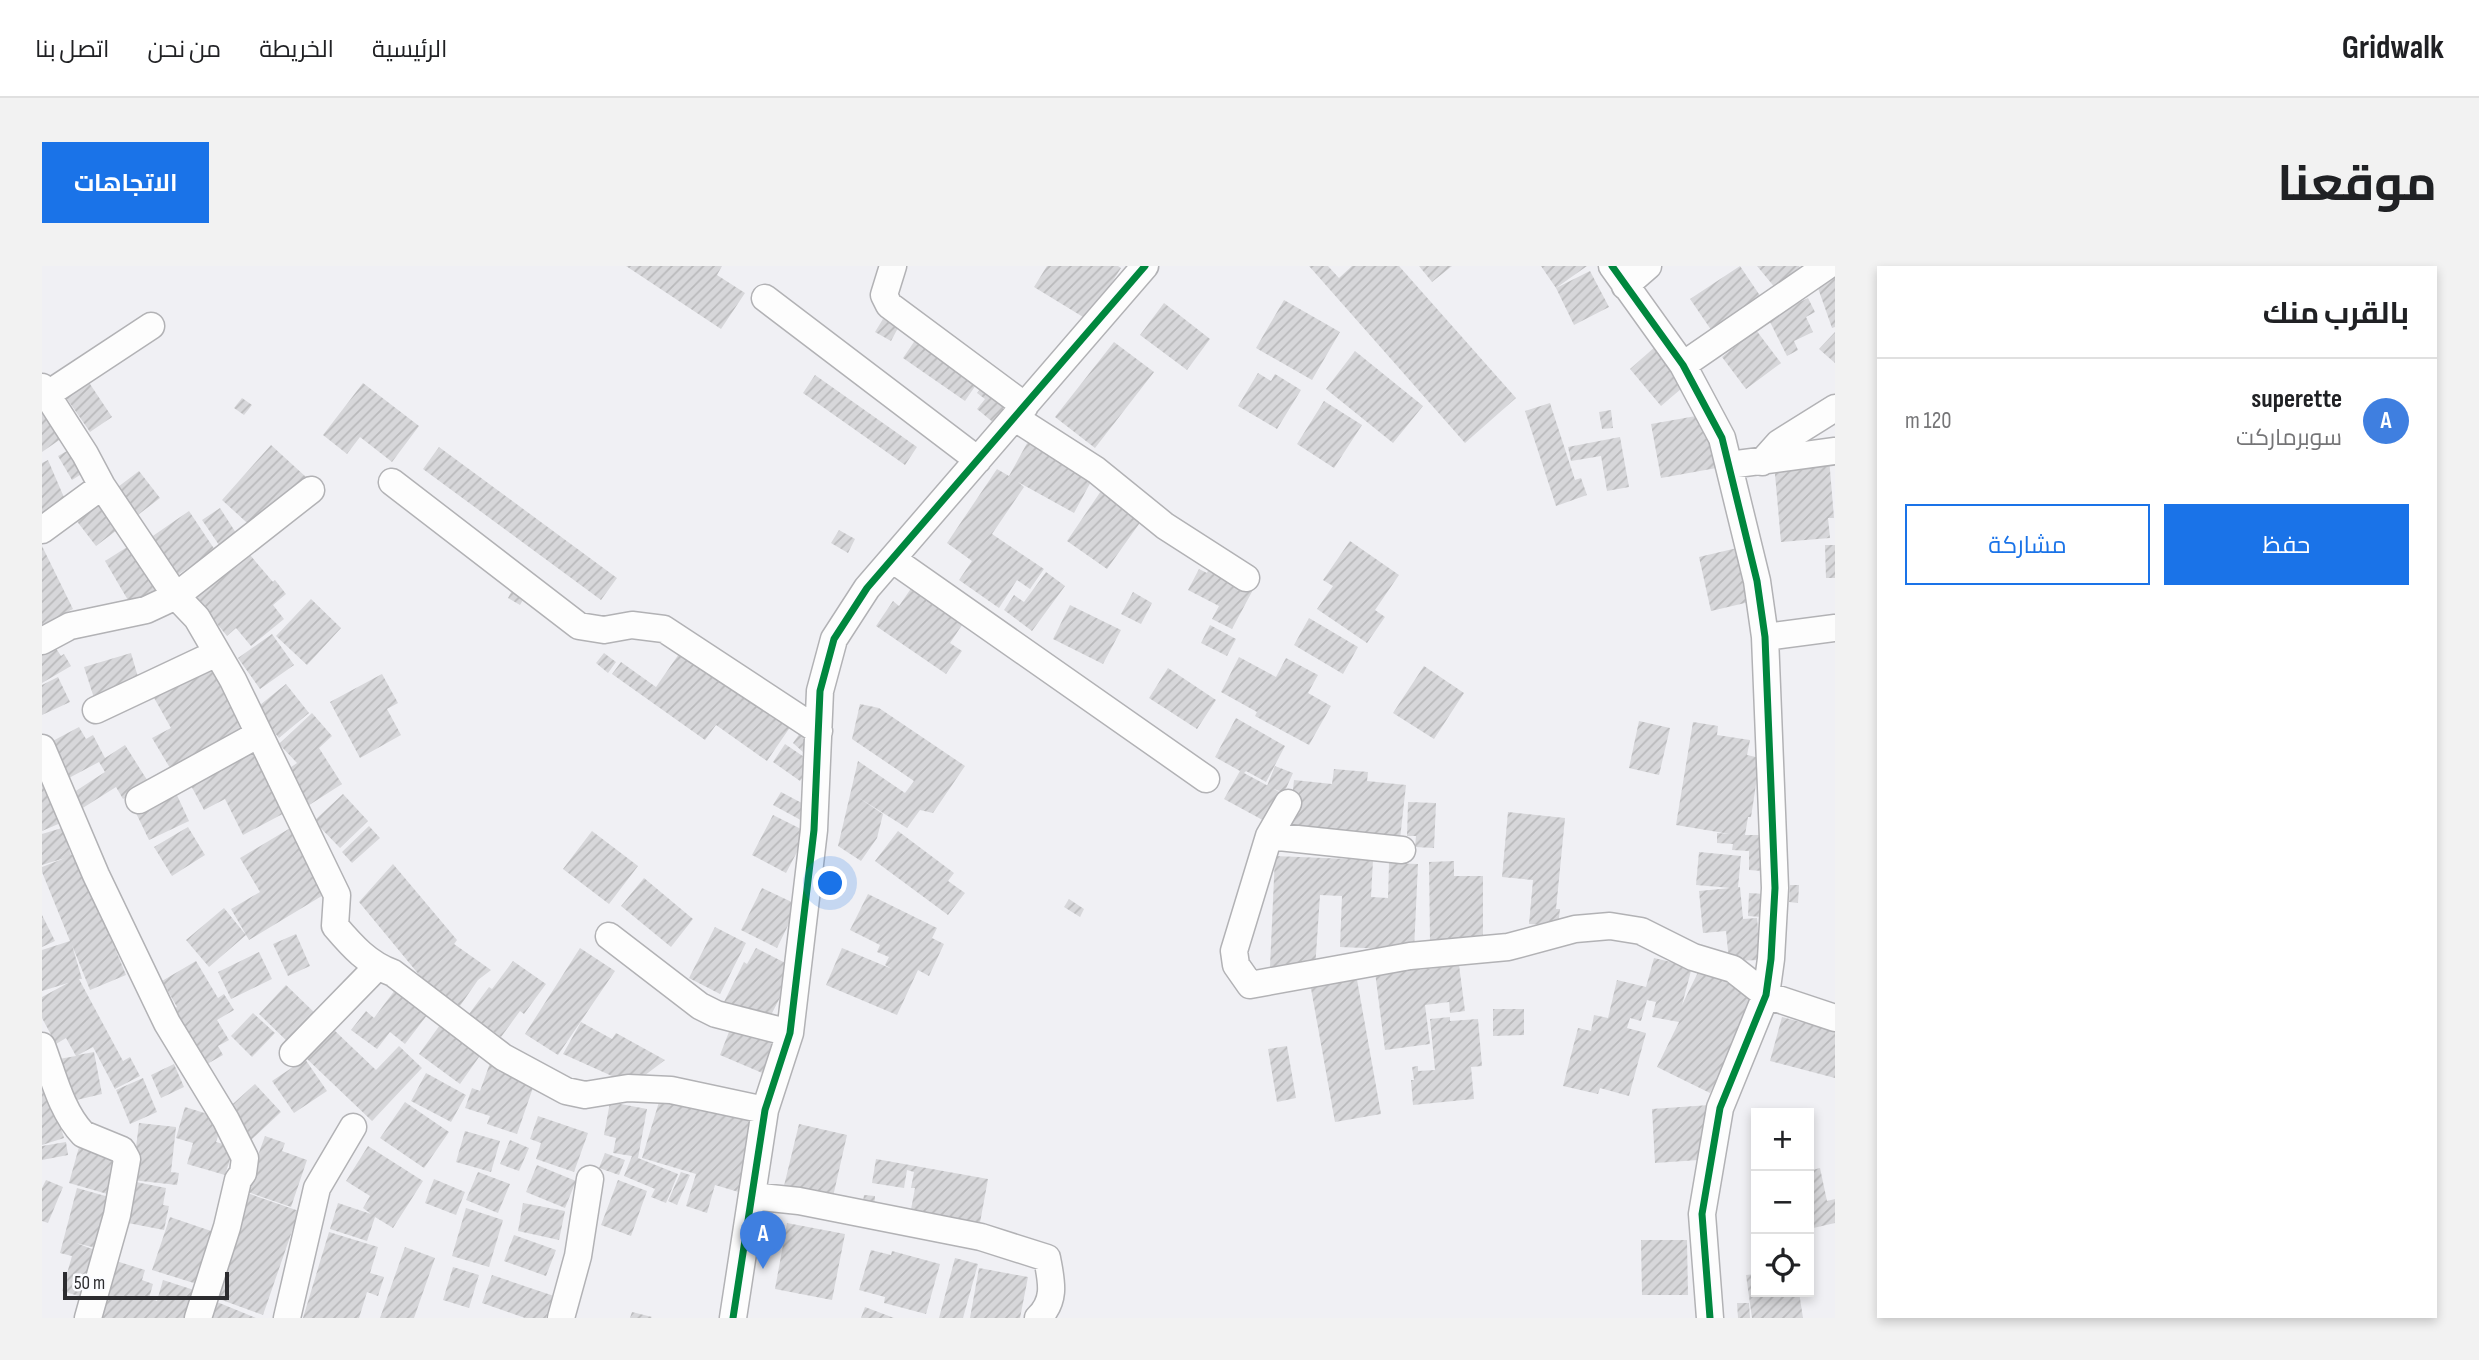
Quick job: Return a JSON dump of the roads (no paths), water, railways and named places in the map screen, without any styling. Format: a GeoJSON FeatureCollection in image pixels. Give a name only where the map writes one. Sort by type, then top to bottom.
{"type":"FeatureCollection","features":[{"type":"Feature","properties":{"kind":"street"},"geometry":{"type":"LineString","coordinates":[[893,266],[884,295],[889,305],[1165,526],[1246,578]]}},
{"type":"Feature","properties":{"kind":"street"},"geometry":{"type":"LineString","coordinates":[[733,1318],[765,1111],[790,1033],[814,830],[820,691],[834,639],[867,588],[1145,266]]}},
{"type":"Feature","properties":{"kind":"street"},"geometry":{"type":"LineString","coordinates":[[1648,266],[1618,276],[1683,365],[1722,438],[1757,581],[1765,637],[1775,888],[1771,959],[1766,995],[1720,1108],[1706,1187],[1702,1214],[1710,1318]]}},
{"type":"Feature","properties":{"kind":"street"},"geometry":{"type":"LineString","coordinates":[[1683,365],[1827,266]]}},
{"type":"Feature","properties":{"kind":"street"},"geometry":{"type":"LineString","coordinates":[[765,298],[978,460]]}},
{"type":"Feature","properties":{"kind":"street"},"geometry":{"type":"LineString","coordinates":[[151,326],[44,394],[176,596],[197,618],[233,680],[337,895],[335,926],[377,967],[393,973],[503,1057],[566,1091],[585,1095],[628,1088],[671,1090],[765,1111]]}},
{"type":"Feature","properties":{"kind":"street"},"geometry":{"type":"LineString","coordinates":[[1762,462],[1779,443],[1835,408]]}},
{"type":"Feature","properties":{"kind":"street"},"geometry":{"type":"LineString","coordinates":[[1729,465],[1835,451]]}},
{"type":"Feature","properties":{"kind":"street"},"geometry":{"type":"LineString","coordinates":[[392,482],[579,626],[604,630],[632,625],[664,629],[819,731]]}},
{"type":"Feature","properties":{"kind":"street"},"geometry":{"type":"LineString","coordinates":[[42,530],[102,486]]}},
{"type":"Feature","properties":{"kind":"street"},"geometry":{"type":"LineString","coordinates":[[42,641],[70,626],[146,610],[176,596],[311,491]]}},
{"type":"Feature","properties":{"kind":"street"},"geometry":{"type":"LineString","coordinates":[[892,559],[1206,779]]}},
{"type":"Feature","properties":{"kind":"street"},"geometry":{"type":"LineString","coordinates":[[1765,637],[1835,628]]}},
{"type":"Feature","properties":{"kind":"street"},"geometry":{"type":"LineString","coordinates":[[96,710],[217,653]]}},
{"type":"Feature","properties":{"kind":"street"},"geometry":{"type":"LineString","coordinates":[[139,800],[259,734]]}},
{"type":"Feature","properties":{"kind":"street"},"geometry":{"type":"LineString","coordinates":[[42,748],[96,875],[167,1023],[226,1120],[232,1137],[245,1158],[198,1318]]}},
{"type":"Feature","properties":{"kind":"street"},"geometry":{"type":"LineString","coordinates":[[1288,803],[1269,836],[1234,951],[1236,965],[1250,985],[1410,956],[1508,947],[1575,929],[1610,926],[1641,931],[1693,957],[1733,969],[1766,995],[1835,1018]]}},
{"type":"Feature","properties":{"kind":"street"},"geometry":{"type":"LineString","coordinates":[[1269,836],[1402,850]]}},
{"type":"Feature","properties":{"kind":"street"},"geometry":{"type":"LineString","coordinates":[[609,936],[700,1006],[716,1014],[790,1033]]}},
{"type":"Feature","properties":{"kind":"street"},"geometry":{"type":"LineString","coordinates":[[293,1053],[377,967]]}},
{"type":"Feature","properties":{"kind":"street"},"geometry":{"type":"LineString","coordinates":[[42,1046],[67,1110],[79,1129],[83,1134],[122,1150],[127,1159],[117,1215],[88,1318]]}},
{"type":"Feature","properties":{"kind":"street"},"geometry":{"type":"LineString","coordinates":[[286,1318],[317,1188],[353,1127]]}},
{"type":"Feature","properties":{"kind":"street"},"geometry":{"type":"LineString","coordinates":[[561,1318],[578,1256],[590,1179]]}},
{"type":"Feature","properties":{"kind":"street"},"geometry":{"type":"LineString","coordinates":[[752,1196],[799,1201],[981,1237],[1047,1258],[1052,1285],[1049,1303],[1038,1318]]}},
{"type":"Feature","properties":{"kind":"place","name":"superette"},"geometry":{"type":"Point","coordinates":[763,1269]}}]}
